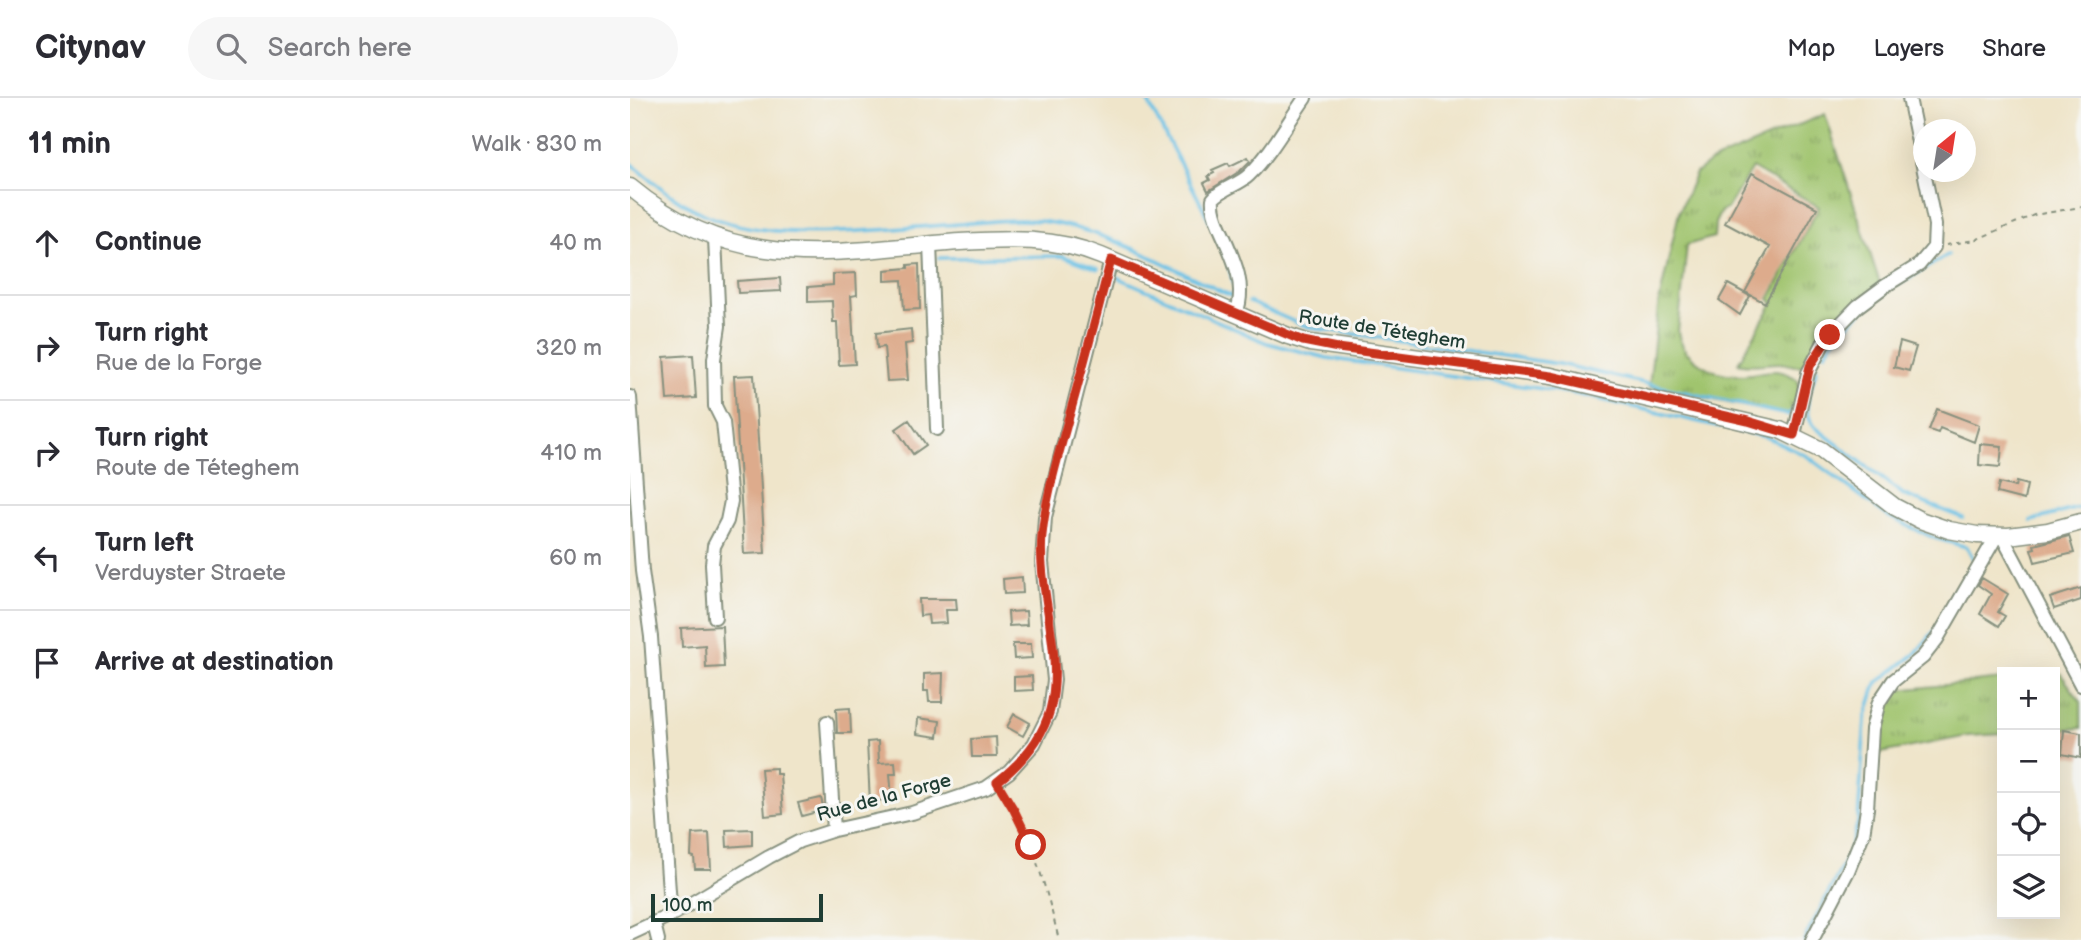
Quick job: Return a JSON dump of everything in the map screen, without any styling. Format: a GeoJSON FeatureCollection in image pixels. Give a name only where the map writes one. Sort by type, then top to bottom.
{"type":"FeatureCollection","features":[{"type":"Feature","properties":{"kind":"main road","name":"Route de Téteghem"},"geometry":{"type":"LineString","coordinates":[[630,187],[674,219],[715,238],[754,248],[788,252],[1005,239],[1043,241],[1076,247],[1288,336],[1317,344],[1551,376],[1748,421],[1794,435],[1828,455],[1878,496],[1911,516],[1949,530],[1999,536],[2040,533],[2081,522]]}},
{"type":"Feature","properties":{"kind":"street"},"geometry":{"type":"LineString","coordinates":[[1236,314],[1241,297],[1241,284],[1214,215],[1213,199],[1255,169],[1305,98]]}},
{"type":"Feature","properties":{"kind":"street"},"geometry":{"type":"LineString","coordinates":[[1794,435],[1808,373],[1821,346],[1858,306],[1919,265],[1934,247],[1935,225],[1909,98]]}},
{"type":"Feature","properties":{"kind":"street"},"geometry":{"type":"LineString","coordinates":[[715,238],[719,326],[714,359],[715,406],[723,422],[731,501],[727,521],[714,546],[712,564],[715,617]]}},
{"type":"Feature","properties":{"kind":"street"},"geometry":{"type":"LineString","coordinates":[[930,244],[937,429]]}},
{"type":"Feature","properties":{"kind":"street","name":"Rue de la Forge"},"geometry":{"type":"LineString","coordinates":[[630,934],[675,914],[783,849],[834,830],[912,813],[963,797],[997,782],[1034,744],[1050,712],[1054,688],[1054,663],[1042,573],[1043,528],[1061,448],[1111,260]]}},
{"type":"Feature","properties":{"kind":"street"},"geometry":{"type":"LineString","coordinates":[[630,397],[669,891],[675,914]]}},
{"type":"Feature","properties":{"kind":"street"},"geometry":{"type":"LineString","coordinates":[[1999,536],[2081,685]]}},
{"type":"Feature","properties":{"kind":"street"},"geometry":{"type":"LineString","coordinates":[[1812,940],[1848,871],[1863,834],[1872,729],[1879,702],[1893,681],[1923,657],[1937,639],[1999,536]]}},
{"type":"Feature","properties":{"kind":"street"},"geometry":{"type":"LineString","coordinates":[[827,722],[834,830]]}},
{"type":"Feature","properties":{"kind":"street"},"geometry":{"type":"LineString","coordinates":[[654,924],[658,940]]}},
{"type":"Feature","properties":{"kind":"path"},"geometry":{"type":"LineString","coordinates":[[1934,247],[1975,240],[2021,219],[2044,212],[2081,207]]}},
{"type":"Feature","properties":{"kind":"path"},"geometry":{"type":"LineString","coordinates":[[997,782],[1014,810],[1035,855],[1059,940]]}},
{"type":"Feature","properties":{"kind":"green space"},"geometry":{"type":"Polygon","coordinates":[[[1825,114],[1880,284],[1807,364],[1798,366],[1738,363],[1773,303],[1769,299],[1819,207],[1752,168],[1727,209],[1721,211],[1715,223],[1714,237],[1687,245],[1678,332],[1686,350],[1710,369],[1731,375],[1783,372],[1798,380],[1800,397],[1788,415],[1649,387],[1658,307],[1679,212],[1696,173],[1710,162],[1825,114]]]}},
{"type":"Feature","properties":{"kind":"green space"},"geometry":{"type":"Polygon","coordinates":[[[2060,673],[2081,702],[2081,728],[2060,730],[2060,673]]]}},
{"type":"Feature","properties":{"kind":"green space"},"geometry":{"type":"Polygon","coordinates":[[[1997,680],[1997,734],[1968,736],[1875,754],[1878,721],[1889,691],[1997,680]]]}},
{"type":"Feature","properties":{"kind":"building"},"geometry":{"type":"Polygon","coordinates":[[[1248,157],[1250,161],[1240,171],[1208,191],[1204,183],[1210,180],[1208,176],[1214,173],[1212,170],[1228,163],[1230,166],[1248,157]]]}},
{"type":"Feature","properties":{"kind":"building"},"geometry":{"type":"Polygon","coordinates":[[[1752,173],[1817,208],[1765,303],[1745,292],[1770,247],[1725,223],[1752,173]]]}},
{"type":"Feature","properties":{"kind":"building"},"geometry":{"type":"Polygon","coordinates":[[[919,264],[920,309],[904,310],[902,280],[885,281],[885,270],[919,264]]]}},
{"type":"Feature","properties":{"kind":"building"},"geometry":{"type":"Polygon","coordinates":[[[856,273],[857,295],[851,296],[855,364],[839,365],[837,322],[833,322],[832,301],[808,302],[808,287],[833,285],[833,274],[856,273]]]}},
{"type":"Feature","properties":{"kind":"building"},"geometry":{"type":"Polygon","coordinates":[[[780,278],[781,291],[738,293],[737,281],[780,278]]]}},
{"type":"Feature","properties":{"kind":"building"},"geometry":{"type":"Polygon","coordinates":[[[1728,284],[1750,296],[1740,315],[1719,300],[1728,284]]]}},
{"type":"Feature","properties":{"kind":"building"},"geometry":{"type":"Polygon","coordinates":[[[911,329],[912,343],[905,344],[908,380],[887,381],[884,347],[877,348],[876,333],[911,329]]]}},
{"type":"Feature","properties":{"kind":"building"},"geometry":{"type":"Polygon","coordinates":[[[1900,342],[1916,347],[1909,371],[1894,367],[1900,342]]]}},
{"type":"Feature","properties":{"kind":"building"},"geometry":{"type":"Polygon","coordinates":[[[693,355],[696,398],[667,400],[664,357],[693,355]]]}},
{"type":"Feature","properties":{"kind":"building"},"geometry":{"type":"Polygon","coordinates":[[[754,375],[765,553],[744,554],[734,376],[754,375]]]}},
{"type":"Feature","properties":{"kind":"building"},"geometry":{"type":"Polygon","coordinates":[[[1937,409],[1979,425],[1974,442],[1940,428],[1938,433],[1929,430],[1937,409]]]}},
{"type":"Feature","properties":{"kind":"building"},"geometry":{"type":"Polygon","coordinates":[[[909,420],[926,445],[913,454],[896,429],[909,420]]]}},
{"type":"Feature","properties":{"kind":"building"},"geometry":{"type":"Polygon","coordinates":[[[1980,444],[2002,446],[2000,467],[1979,465],[1980,444]]]}},
{"type":"Feature","properties":{"kind":"building"},"geometry":{"type":"Polygon","coordinates":[[[2016,482],[2027,485],[2024,500],[1997,493],[1999,483],[2015,487],[2016,482]]]}},
{"type":"Feature","properties":{"kind":"building"},"geometry":{"type":"Polygon","coordinates":[[[2069,536],[2074,553],[2035,562],[2031,549],[2035,548],[2034,545],[2069,536]]]}},
{"type":"Feature","properties":{"kind":"building"},"geometry":{"type":"Polygon","coordinates":[[[1022,577],[1023,593],[1004,594],[1003,579],[1022,577]]]}},
{"type":"Feature","properties":{"kind":"building"},"geometry":{"type":"Polygon","coordinates":[[[1982,578],[2008,594],[1998,612],[2005,616],[1999,626],[1980,614],[1991,594],[1978,585],[1982,578]]]}},
{"type":"Feature","properties":{"kind":"building"},"geometry":{"type":"Polygon","coordinates":[[[2081,588],[2081,600],[2054,609],[2050,598],[2081,588]]]}},
{"type":"Feature","properties":{"kind":"building"},"geometry":{"type":"Polygon","coordinates":[[[919,599],[956,599],[957,610],[946,610],[947,623],[929,624],[928,615],[920,616],[919,599]]]}},
{"type":"Feature","properties":{"kind":"building"},"geometry":{"type":"Polygon","coordinates":[[[1026,611],[1027,625],[1009,626],[1008,612],[1026,611]]]}},
{"type":"Feature","properties":{"kind":"building"},"geometry":{"type":"Polygon","coordinates":[[[722,626],[724,667],[706,668],[705,645],[682,647],[681,628],[722,626]]]}},
{"type":"Feature","properties":{"kind":"building"},"geometry":{"type":"Polygon","coordinates":[[[1013,644],[1031,644],[1032,658],[1014,659],[1013,644]]]}},
{"type":"Feature","properties":{"kind":"building"},"geometry":{"type":"Polygon","coordinates":[[[943,673],[942,702],[929,702],[928,691],[924,691],[924,674],[943,673]]]}},
{"type":"Feature","properties":{"kind":"building"},"geometry":{"type":"Polygon","coordinates":[[[1032,676],[1033,690],[1014,691],[1014,677],[1032,676]]]}},
{"type":"Feature","properties":{"kind":"building"},"geometry":{"type":"Polygon","coordinates":[[[850,708],[851,733],[837,733],[836,709],[850,708]]]}},
{"type":"Feature","properties":{"kind":"building"},"geometry":{"type":"Polygon","coordinates":[[[1014,714],[1030,723],[1023,736],[1007,727],[1014,714]]]}},
{"type":"Feature","properties":{"kind":"building"},"geometry":{"type":"Polygon","coordinates":[[[918,718],[940,721],[938,737],[917,734],[918,718]]]}},
{"type":"Feature","properties":{"kind":"building"},"geometry":{"type":"Polygon","coordinates":[[[2064,730],[2081,733],[2081,758],[2062,754],[2064,730]]]}},
{"type":"Feature","properties":{"kind":"building"},"geometry":{"type":"Polygon","coordinates":[[[996,737],[997,757],[972,757],[971,739],[996,737]]]}},
{"type":"Feature","properties":{"kind":"building"},"geometry":{"type":"Polygon","coordinates":[[[878,741],[879,763],[895,762],[896,774],[890,774],[892,798],[870,803],[867,742],[878,741]]]}},
{"type":"Feature","properties":{"kind":"building"},"geometry":{"type":"Polygon","coordinates":[[[776,768],[776,774],[780,774],[783,814],[765,816],[761,769],[776,768]]]}},
{"type":"Feature","properties":{"kind":"building"},"geometry":{"type":"Polygon","coordinates":[[[821,798],[824,810],[802,816],[798,803],[821,798]]]}},
{"type":"Feature","properties":{"kind":"building"},"geometry":{"type":"Polygon","coordinates":[[[752,829],[752,845],[727,847],[726,830],[752,829]]]}},
{"type":"Feature","properties":{"kind":"building"},"geometry":{"type":"Polygon","coordinates":[[[709,833],[711,869],[695,869],[694,857],[691,856],[692,834],[709,833]]]}},
{"type":"Feature","properties":{"kind":"waterway"},"geometry":{"type":"LineString","coordinates":[[1146,98],[1211,223]]}},
{"type":"Feature","properties":{"kind":"waterway"},"geometry":{"type":"LineString","coordinates":[[630,163],[684,204],[731,223],[760,229],[822,233],[1004,220],[1040,221],[1066,225],[1116,241],[1236,298]]}},
{"type":"Feature","properties":{"kind":"waterway"},"geometry":{"type":"LineString","coordinates":[[1899,284],[1948,255]]}},
{"type":"Feature","properties":{"kind":"waterway"},"geometry":{"type":"LineString","coordinates":[[939,258],[1063,256],[1098,269]]}},
{"type":"Feature","properties":{"kind":"waterway"},"geometry":{"type":"LineString","coordinates":[[1228,262],[1234,286]]}},
{"type":"Feature","properties":{"kind":"waterway"},"geometry":{"type":"LineString","coordinates":[[1117,277],[1267,343],[1327,358],[1571,393],[1766,437],[1807,456],[1889,517],[1934,538],[1967,547],[1974,560],[1973,567]]}},
{"type":"Feature","properties":{"kind":"waterway"},"geometry":{"type":"LineString","coordinates":[[1249,302],[1313,328],[1559,364],[1788,415],[1795,409]]}},
{"type":"Feature","properties":{"kind":"waterway"},"geometry":{"type":"LineString","coordinates":[[1825,353],[1869,304]]}},
{"type":"Feature","properties":{"kind":"waterway"},"geometry":{"type":"LineString","coordinates":[[1817,369],[1807,407],[1808,415],[1816,428],[1904,495],[1963,518]]}},
{"type":"Feature","properties":{"kind":"waterway"},"geometry":{"type":"LineString","coordinates":[[2031,521],[2081,507]]}},
{"type":"Feature","properties":{"kind":"waterway"},"geometry":{"type":"LineString","coordinates":[[1849,852],[1858,822],[1865,719],[1874,690],[1878,682],[1915,654],[1937,628]]}},
{"type":"Feature","properties":{"kind":"waterway"},"geometry":{"type":"LineString","coordinates":[[1804,940],[1846,859]]}},
{"type":"Feature","properties":{"kind":"route"},"geometry":{"type":"LineString","coordinates":[[1031,845],[997,782],[1034,744],[1050,712],[1054,663],[1042,573],[1043,528],[1048,499],[1111,260],[1303,341],[1551,376],[1748,421],[1794,435],[1810,366],[1830,335]]}}]}
